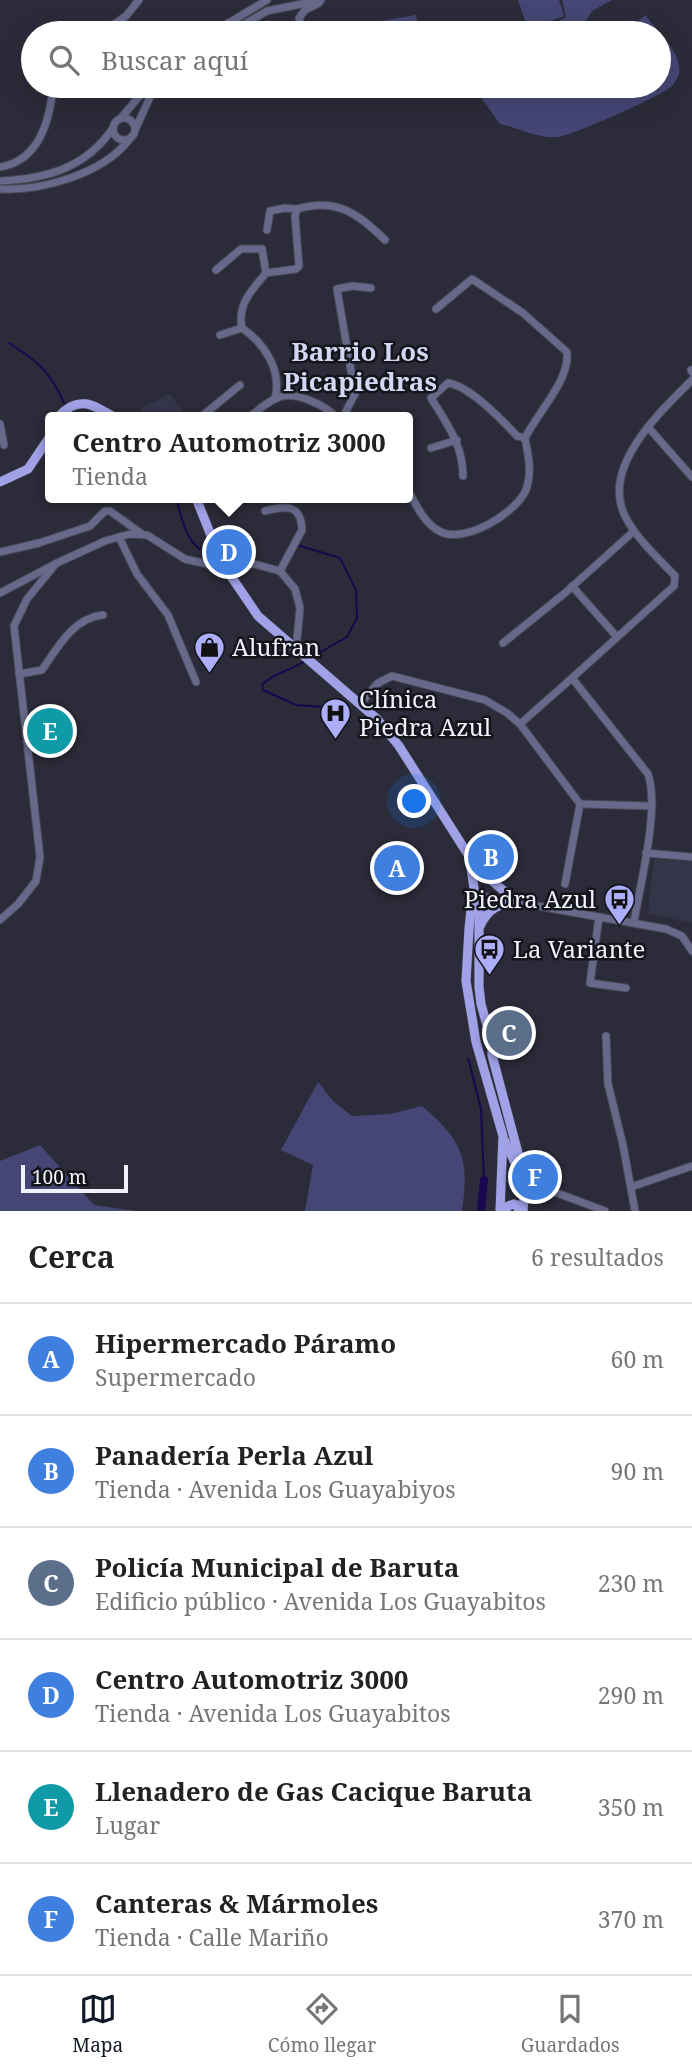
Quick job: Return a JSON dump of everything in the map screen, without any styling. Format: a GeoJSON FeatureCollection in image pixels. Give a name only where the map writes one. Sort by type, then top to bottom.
{"type":"FeatureCollection","features":[{"type":"Feature","properties":{"kind":"main road"},"geometry":{"type":"LineString","coordinates":[[64,412],[71,406],[88,404],[104,412]]}},
{"type":"Feature","properties":{"kind":"main road"},"geometry":{"type":"LineString","coordinates":[[0,482],[28,469],[45,444]]}},
{"type":"Feature","properties":{"kind":"main road"},"geometry":{"type":"LineString","coordinates":[[197,503],[222,563],[258,616],[361,703],[399,746],[469,856],[491,880],[517,902]]}},
{"type":"Feature","properties":{"kind":"main road"},"geometry":{"type":"LineString","coordinates":[[469,856],[475,895],[472,900],[466,981],[470,1012],[503,1136],[525,1181]]}},
{"type":"Feature","properties":{"kind":"main road"},"geometry":{"type":"LineString","coordinates":[[475,895],[479,899],[481,1004],[525,1181],[521,1211]]}},
{"type":"Feature","properties":{"kind":"main road"},"geometry":{"type":"LineString","coordinates":[[479,930],[486,914],[493,908],[517,902]]}},
{"type":"Feature","properties":{"kind":"main road"},"geometry":{"type":"LineString","coordinates":[[503,1136],[503,1211]]}},
{"type":"Feature","properties":{"kind":"main road"},"geometry":{"type":"LineString","coordinates":[[503,1211],[514,1203],[521,1211]]}},
{"type":"Feature","properties":{"kind":"street"},"geometry":{"type":"LineString","coordinates":[[119,21],[139,0]]}},
{"type":"Feature","properties":{"kind":"street"},"geometry":{"type":"LineString","coordinates":[[231,21],[267,0]]}},
{"type":"Feature","properties":{"kind":"street"},"geometry":{"type":"LineString","coordinates":[[250,21],[267,11],[323,0]]}},
{"type":"Feature","properties":{"kind":"street"},"geometry":{"type":"LineString","coordinates":[[300,21],[300,15],[323,0]]}},
{"type":"Feature","properties":{"kind":"street"},"geometry":{"type":"LineString","coordinates":[[0,167],[21,160],[44,132],[51,111],[52,98]]}},
{"type":"Feature","properties":{"kind":"street"},"geometry":{"type":"LineString","coordinates":[[0,181],[32,178],[67,169],[88,157],[138,98]]}},
{"type":"Feature","properties":{"kind":"street"},"geometry":{"type":"LineString","coordinates":[[0,189],[49,184],[73,177],[116,153],[134,135],[150,98]]}},
{"type":"Feature","properties":{"kind":"street"},"geometry":{"type":"LineString","coordinates":[[121,118],[131,120],[136,128]]}},
{"type":"Feature","properties":{"kind":"street"},"geometry":{"type":"LineString","coordinates":[[113,128],[118,139],[129,139]]}},
{"type":"Feature","properties":{"kind":"street"},"geometry":{"type":"LineString","coordinates":[[267,230],[270,211],[338,206],[363,219],[385,240]]}},
{"type":"Feature","properties":{"kind":"street"},"geometry":{"type":"LineString","coordinates":[[266,273],[296,269],[299,265],[295,216],[298,209]]}},
{"type":"Feature","properties":{"kind":"street"},"geometry":{"type":"LineString","coordinates":[[216,270],[241,250],[262,249],[266,273],[241,307],[240,316],[242,328],[260,341],[265,349],[277,378],[275,399]]}},
{"type":"Feature","properties":{"kind":"street"},"geometry":{"type":"LineString","coordinates":[[413,497],[433,527],[444,534],[458,535],[499,518],[519,502],[526,490],[530,474],[525,438],[559,384],[568,363],[567,352],[523,313],[472,279],[436,309]]}},
{"type":"Feature","properties":{"kind":"street"},"geometry":{"type":"LineString","coordinates":[[346,412],[355,394],[337,289],[352,286],[371,288]]}},
{"type":"Feature","properties":{"kind":"street"},"geometry":{"type":"LineString","coordinates":[[220,335],[242,328]]}},
{"type":"Feature","properties":{"kind":"street"},"geometry":{"type":"LineString","coordinates":[[520,724],[674,586],[675,576],[634,530],[620,506],[619,482],[633,449],[648,427],[692,380]]}},
{"type":"Feature","properties":{"kind":"street"},"geometry":{"type":"LineString","coordinates":[[463,476],[463,458],[457,440],[431,397],[449,383],[454,383],[478,399],[517,436],[525,438]]}},
{"type":"Feature","properties":{"kind":"street"},"geometry":{"type":"LineString","coordinates":[[207,412],[240,385]]}},
{"type":"Feature","properties":{"kind":"street"},"geometry":{"type":"LineString","coordinates":[[256,412],[284,395],[301,398],[331,412]]}},
{"type":"Feature","properties":{"kind":"street"},"geometry":{"type":"LineString","coordinates":[[0,424],[4,444]]}},
{"type":"Feature","properties":{"kind":"street"},"geometry":{"type":"LineString","coordinates":[[648,427],[692,477]]}},
{"type":"Feature","properties":{"kind":"street"},"geometry":{"type":"LineString","coordinates":[[431,448],[457,440]]}},
{"type":"Feature","properties":{"kind":"street"},"geometry":{"type":"LineString","coordinates":[[265,511],[285,506],[292,508],[302,523],[302,530],[280,571]]}},
{"type":"Feature","properties":{"kind":"street"},"geometry":{"type":"LineString","coordinates":[[0,552],[39,543],[90,526],[105,511],[110,511],[142,534],[162,543],[185,559],[206,564],[254,564],[280,571],[295,589],[300,608],[296,650]]}},
{"type":"Feature","properties":{"kind":"street"},"geometry":{"type":"LineString","coordinates":[[503,643],[634,530]]}},
{"type":"Feature","properties":{"kind":"street"},"geometry":{"type":"LineString","coordinates":[[0,593],[57,563],[119,537],[142,534]]}},
{"type":"Feature","properties":{"kind":"street"},"geometry":{"type":"LineString","coordinates":[[119,537],[137,574],[168,615],[196,682]]}},
{"type":"Feature","properties":{"kind":"street"},"geometry":{"type":"LineString","coordinates":[[0,920],[18,904],[36,881],[40,857],[14,626],[27,599],[57,563]]}},
{"type":"Feature","properties":{"kind":"street"},"geometry":{"type":"LineString","coordinates":[[572,586],[617,637]]}},
{"type":"Feature","properties":{"kind":"street"},"geometry":{"type":"LineString","coordinates":[[19,674],[42,670],[60,644],[83,621],[91,616],[103,615]]}},
{"type":"Feature","properties":{"kind":"street"},"geometry":{"type":"LineString","coordinates":[[361,703],[386,677],[398,676],[485,700],[508,713],[520,724],[580,804],[565,884]]}},
{"type":"Feature","properties":{"kind":"street"},"geometry":{"type":"LineString","coordinates":[[572,678],[644,768],[652,784],[646,853],[634,922]]}},
{"type":"Feature","properties":{"kind":"street"},"geometry":{"type":"LineString","coordinates":[[580,804],[652,806]]}},
{"type":"Feature","properties":{"kind":"street"},"geometry":{"type":"LineString","coordinates":[[646,853],[692,857]]}},
{"type":"Feature","properties":{"kind":"street"},"geometry":{"type":"LineString","coordinates":[[475,895],[666,929],[682,936],[692,951]]}},
{"type":"Feature","properties":{"kind":"street"},"geometry":{"type":"LineString","coordinates":[[599,917],[590,983],[626,988]]}},
{"type":"Feature","properties":{"kind":"street"},"geometry":{"type":"LineString","coordinates":[[682,936],[692,931]]}},
{"type":"Feature","properties":{"kind":"street"},"geometry":{"type":"LineString","coordinates":[[606,1036],[608,1084],[635,1211]]}},
{"type":"Feature","properties":{"kind":"street"},"geometry":{"type":"LineString","coordinates":[[631,1187],[692,1166]]}},
{"type":"Feature","properties":{"kind":"street"},"geometry":{"type":"LineString","coordinates":[[525,1181],[605,1211]]}},
{"type":"Feature","properties":{"kind":"shaded area"},"geometry":{"type":"Polygon","coordinates":[[[518,0],[559,0],[564,16],[550,21],[525,21],[518,0]]]}},
{"type":"Feature","properties":{"kind":"shaded area"},"geometry":{"type":"Polygon","coordinates":[[[562,0],[612,0],[592,11],[586,21],[559,21],[566,17],[562,0]]]}},
{"type":"Feature","properties":{"kind":"shaded area"},"geometry":{"type":"Polygon","coordinates":[[[416,15],[417,21],[381,21],[416,15]]]}},
{"type":"Feature","properties":{"kind":"shaded area"},"geometry":{"type":"Polygon","coordinates":[[[645,15],[650,21],[638,21],[645,15]]]}},
{"type":"Feature","properties":{"kind":"shaded area"},"geometry":{"type":"Polygon","coordinates":[[[671,47],[679,66],[678,76],[672,86],[671,47]]]}},
{"type":"Feature","properties":{"kind":"shaded area"},"geometry":{"type":"Polygon","coordinates":[[[481,98],[652,98],[558,137],[536,135],[500,124],[481,98]]]}},
{"type":"Feature","properties":{"kind":"shaded area"},"geometry":{"type":"Polygon","coordinates":[[[170,394],[184,412],[142,412],[145,406],[170,394]]]}},
{"type":"Feature","properties":{"kind":"shaded area"},"geometry":{"type":"Polygon","coordinates":[[[654,859],[692,862],[692,923],[648,913],[654,859]]]}},
{"type":"Feature","properties":{"kind":"shaded area"},"geometry":{"type":"Polygon","coordinates":[[[318,1082],[333,1101],[352,1116],[390,1114],[422,1106],[436,1118],[460,1151],[465,1177],[462,1211],[305,1211],[313,1165],[281,1150],[318,1082]]]}},
{"type":"Feature","properties":{"kind":"shaded area"},"geometry":{"type":"Polygon","coordinates":[[[40,1145],[94,1205],[136,1211],[0,1211],[0,1161],[40,1145]]]}},
{"type":"Feature","properties":{"kind":"waterway"},"geometry":{"type":"LineString","coordinates":[[9,343],[42,368],[64,403]]}},
{"type":"Feature","properties":{"kind":"waterway"},"geometry":{"type":"LineString","coordinates":[[177,503],[187,533],[200,549]]}},
{"type":"Feature","properties":{"kind":"waterway"},"geometry":{"type":"LineString","coordinates":[[297,545],[340,558],[356,590],[357,618],[347,637],[310,658]]}},
{"type":"Feature","properties":{"kind":"waterway"},"geometry":{"type":"LineString","coordinates":[[305,661],[266,681],[262,685],[263,690],[296,705],[326,707]]}},
{"type":"Feature","properties":{"kind":"waterway"},"geometry":{"type":"LineString","coordinates":[[468,1058],[481,1109],[484,1180]]}},
{"type":"Feature","properties":{"kind":"waterway"},"geometry":{"type":"LineString","coordinates":[[481,1211],[484,1180]]}},
{"type":"Feature","properties":{"kind":"place","name":"Centro Automotriz 3000"},"geometry":{"type":"Point","coordinates":[229,552]}},
{"type":"Feature","properties":{"kind":"place","name":"Alufran"},"geometry":{"type":"Point","coordinates":[209,675]}},
{"type":"Feature","properties":{"kind":"place","name":"Llenadero de Gas Cacique Baruta"},"geometry":{"type":"Point","coordinates":[50,731]}},
{"type":"Feature","properties":{"kind":"place","name":"Clínica Piedra Azul"},"geometry":{"type":"Point","coordinates":[336,741]}},
{"type":"Feature","properties":{"kind":"place","name":"Panadería Perla Azul"},"geometry":{"type":"Point","coordinates":[491,857]}},
{"type":"Feature","properties":{"kind":"place","name":"Hipermercado Páramo"},"geometry":{"type":"Point","coordinates":[397,868]}},
{"type":"Feature","properties":{"kind":"place","name":"Piedra Azul"},"geometry":{"type":"Point","coordinates":[619,927]}},
{"type":"Feature","properties":{"kind":"place","name":"La Variante"},"geometry":{"type":"Point","coordinates":[490,977]}},
{"type":"Feature","properties":{"kind":"place","name":"Policía Municipal de Baruta"},"geometry":{"type":"Point","coordinates":[509,1033]}},
{"type":"Feature","properties":{"kind":"place","name":"Canteras & Mármoles"},"geometry":{"type":"Point","coordinates":[535,1177]}},
{"type":"Feature","properties":{"kind":"district","name":"Barrio Los Picapiedras"},"geometry":{"type":"Point","coordinates":[360,367]}}]}
